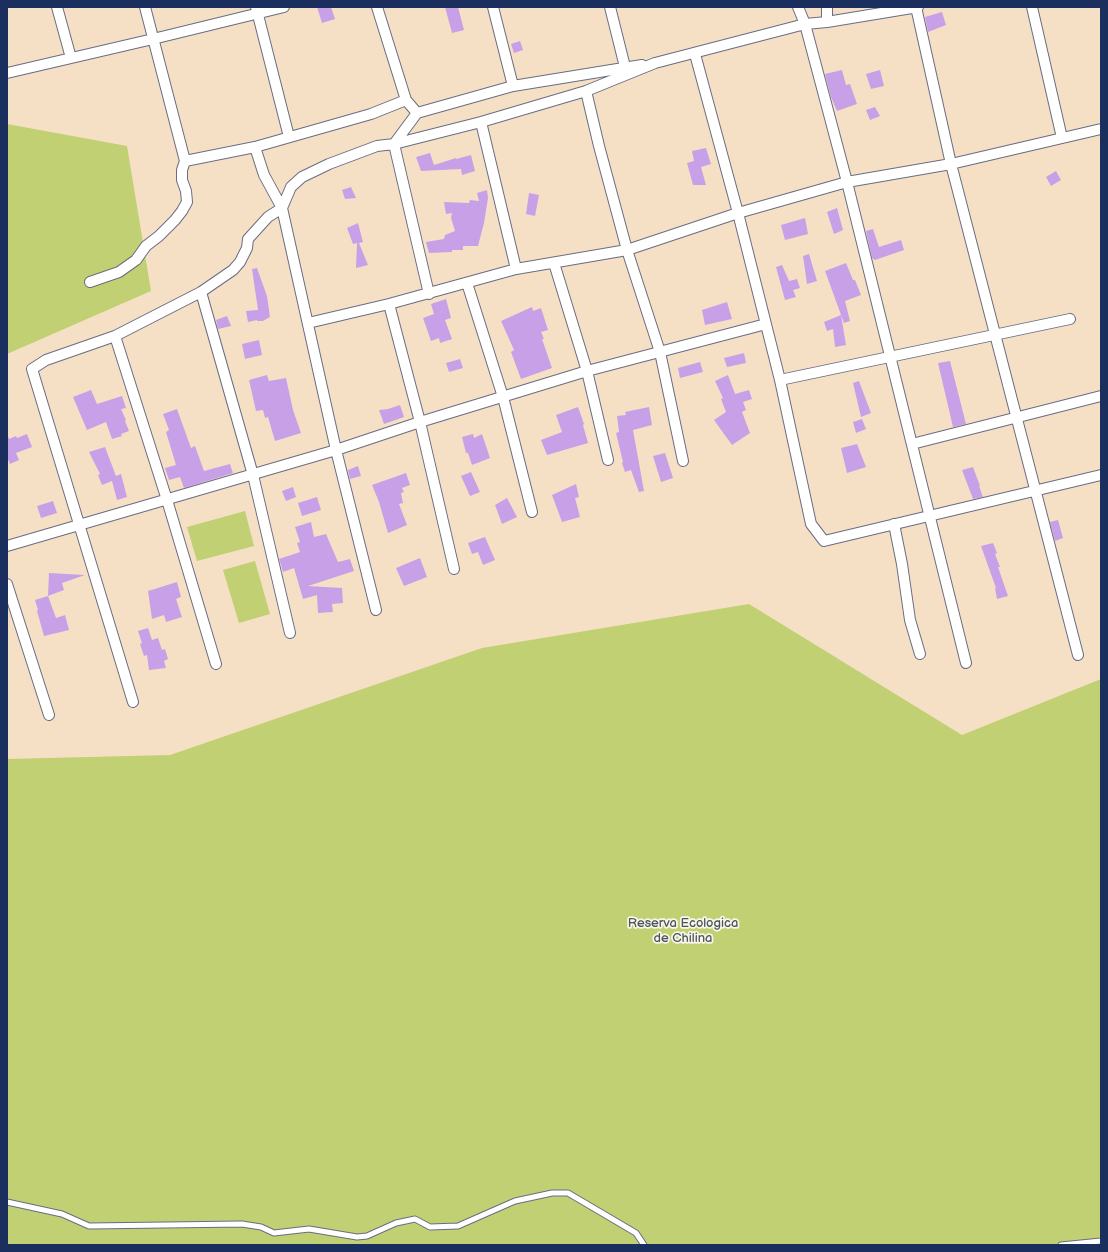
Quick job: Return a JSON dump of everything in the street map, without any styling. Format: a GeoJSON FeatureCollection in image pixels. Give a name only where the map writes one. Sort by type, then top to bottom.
{"type":"FeatureCollection","features":[{"type":"Feature","properties":{"kind":"street"},"geometry":{"type":"LineString","coordinates":[[57,7],[71,58]]}},
{"type":"Feature","properties":{"kind":"street"},"geometry":{"type":"LineString","coordinates":[[90,282],[119,272],[136,260],[146,246],[159,236],[175,220],[187,202],[186,191],[182,180],[182,170],[185,161],[145,7]]}},
{"type":"Feature","properties":{"kind":"street"},"geometry":{"type":"LineString","coordinates":[[7,73],[153,39],[257,10],[284,7]]}},
{"type":"Feature","properties":{"kind":"street"},"geometry":{"type":"LineString","coordinates":[[377,7],[406,100],[417,112]]}},
{"type":"Feature","properties":{"kind":"street"},"geometry":{"type":"LineString","coordinates":[[493,7],[513,86]]}},
{"type":"Feature","properties":{"kind":"street"},"geometry":{"type":"LineString","coordinates":[[610,7],[626,67]]}},
{"type":"Feature","properties":{"kind":"street"},"geometry":{"type":"LineString","coordinates":[[798,7],[805,24],[847,182],[966,663]]}},
{"type":"Feature","properties":{"kind":"street"},"geometry":{"type":"LineString","coordinates":[[827,7],[827,22]]}},
{"type":"Feature","properties":{"kind":"street"},"geometry":{"type":"LineString","coordinates":[[429,294],[394,144],[417,112],[513,86],[655,63],[695,54],[805,24],[827,22],[917,7],[951,164],[1078,655]]}},
{"type":"Feature","properties":{"kind":"street"},"geometry":{"type":"LineString","coordinates":[[1032,7],[1062,138]]}},
{"type":"Feature","properties":{"kind":"street"},"geometry":{"type":"LineString","coordinates":[[257,10],[289,137]]}},
{"type":"Feature","properties":{"kind":"street"},"geometry":{"type":"LineString","coordinates":[[695,54],[738,213],[780,380],[811,524],[824,541],[1101,475]]}},
{"type":"Feature","properties":{"kind":"street"},"geometry":{"type":"LineString","coordinates":[[134,702],[32,369],[46,360],[116,336],[201,292],[233,270],[240,262],[247,248],[248,240],[268,217],[282,208],[291,187],[302,177],[329,164],[377,146],[394,144],[480,122],[586,92],[655,63]]}},
{"type":"Feature","properties":{"kind":"street"},"geometry":{"type":"LineString","coordinates":[[586,92],[627,250],[660,352],[683,461]]}},
{"type":"Feature","properties":{"kind":"street"},"geometry":{"type":"LineString","coordinates":[[185,161],[254,147],[371,114],[406,100]]}},
{"type":"Feature","properties":{"kind":"street"},"geometry":{"type":"LineString","coordinates":[[480,122],[516,269]]}},
{"type":"Feature","properties":{"kind":"street"},"geometry":{"type":"LineString","coordinates":[[308,323],[429,294],[516,269],[627,250],[738,213],[847,182],[951,164],[1101,129]]}},
{"type":"Feature","properties":{"kind":"street"},"geometry":{"type":"LineString","coordinates":[[254,147],[264,175],[282,208],[336,450],[376,610]]}},
{"type":"Feature","properties":{"kind":"street"},"geometry":{"type":"LineString","coordinates":[[554,263],[587,371],[608,460]]}},
{"type":"Feature","properties":{"kind":"street"},"geometry":{"type":"LineString","coordinates":[[467,283],[503,397],[532,512]]}},
{"type":"Feature","properties":{"kind":"street"},"geometry":{"type":"LineString","coordinates":[[201,292],[253,475],[290,633]]}},
{"type":"Feature","properties":{"kind":"street"},"geometry":{"type":"LineString","coordinates":[[389,304],[420,422],[454,569]]}},
{"type":"Feature","properties":{"kind":"street"},"geometry":{"type":"LineString","coordinates":[[780,380],[1070,319]]}},
{"type":"Feature","properties":{"kind":"street"},"geometry":{"type":"LineString","coordinates":[[7,546],[336,450],[420,422],[587,371],[766,324]]}},
{"type":"Feature","properties":{"kind":"street"},"geometry":{"type":"LineString","coordinates":[[116,336],[216,664]]}},
{"type":"Feature","properties":{"kind":"street"},"geometry":{"type":"LineString","coordinates":[[912,444],[1101,396]]}},
{"type":"Feature","properties":{"kind":"street"},"geometry":{"type":"LineString","coordinates":[[894,524],[902,564],[910,620],[920,654]]}},
{"type":"Feature","properties":{"kind":"street"},"geometry":{"type":"LineString","coordinates":[[7,584],[49,715]]}},
{"type":"Feature","properties":{"kind":"lane"},"geometry":{"type":"LineString","coordinates":[[7,1202],[62,1214],[89,1226],[242,1224],[261,1227],[274,1233],[309,1229],[357,1237],[367,1236],[396,1224],[415,1219],[430,1227],[458,1226],[515,1201],[552,1193],[568,1193],[636,1233],[644,1245]]}},
{"type":"Feature","properties":{"kind":"lane"},"geometry":{"type":"LineString","coordinates":[[1061,1245],[1101,1241]]}},
{"type":"Feature","properties":{"kind":"green space"},"geometry":{"type":"Polygon","coordinates":[[[7,124],[127,146],[151,291],[7,354],[7,124]]]}},
{"type":"Feature","properties":{"kind":"green space"},"geometry":{"type":"Polygon","coordinates":[[[245,511],[254,546],[197,561],[187,527],[245,511]]]}},
{"type":"Feature","properties":{"kind":"green space"},"geometry":{"type":"Polygon","coordinates":[[[255,561],[270,614],[239,623],[223,570],[255,561]]]}},
{"type":"Feature","properties":{"kind":"green space","name":"Reserva Ecologica de Chilina"},"geometry":{"type":"Polygon","coordinates":[[[749,604],[962,735],[1101,679],[1101,1245],[7,1245],[7,759],[170,755],[482,648],[749,604]]]}},
{"type":"Feature","properties":{"kind":"building"},"geometry":{"type":"Polygon","coordinates":[[[317,7],[331,7],[335,19],[322,23],[317,7]]]}},
{"type":"Feature","properties":{"kind":"building"},"geometry":{"type":"Polygon","coordinates":[[[445,7],[458,7],[464,30],[452,33],[445,7]]]}},
{"type":"Feature","properties":{"kind":"building"},"geometry":{"type":"Polygon","coordinates":[[[942,12],[946,25],[928,32],[925,17],[942,12]]]}},
{"type":"Feature","properties":{"kind":"building"},"geometry":{"type":"Polygon","coordinates":[[[520,41],[523,50],[514,53],[511,44],[520,41]]]}},
{"type":"Feature","properties":{"kind":"building"},"geometry":{"type":"Polygon","coordinates":[[[842,70],[846,85],[850,84],[857,104],[837,111],[831,97],[825,74],[842,70]]]}},
{"type":"Feature","properties":{"kind":"building"},"geometry":{"type":"Polygon","coordinates":[[[880,70],[884,86],[871,89],[866,74],[880,70]]]}},
{"type":"Feature","properties":{"kind":"building"},"geometry":{"type":"Polygon","coordinates":[[[875,107],[880,116],[870,120],[866,110],[875,107]]]}},
{"type":"Feature","properties":{"kind":"building"},"geometry":{"type":"Polygon","coordinates":[[[706,148],[711,164],[701,167],[706,185],[693,185],[687,163],[694,161],[692,151],[706,148]]]}},
{"type":"Feature","properties":{"kind":"building"},"geometry":{"type":"Polygon","coordinates":[[[430,153],[434,165],[471,155],[475,171],[462,175],[461,169],[421,171],[416,157],[430,153]]]}},
{"type":"Feature","properties":{"kind":"building"},"geometry":{"type":"Polygon","coordinates":[[[1056,171],[1061,180],[1051,186],[1046,177],[1056,171]]]}},
{"type":"Feature","properties":{"kind":"building"},"geometry":{"type":"Polygon","coordinates":[[[351,187],[356,198],[345,199],[342,190],[351,187]]]}},
{"type":"Feature","properties":{"kind":"building"},"geometry":{"type":"Polygon","coordinates":[[[487,190],[488,198],[484,223],[478,246],[463,246],[463,250],[452,250],[452,252],[429,253],[426,242],[444,239],[445,235],[455,231],[451,218],[452,213],[446,214],[444,202],[469,203],[470,200],[479,201],[477,193],[487,190]]]}},
{"type":"Feature","properties":{"kind":"building"},"geometry":{"type":"Polygon","coordinates":[[[529,193],[539,195],[535,216],[526,214],[529,193]]]}},
{"type":"Feature","properties":{"kind":"building"},"geometry":{"type":"Polygon","coordinates":[[[837,208],[843,230],[834,234],[827,212],[837,208]]]}},
{"type":"Feature","properties":{"kind":"building"},"geometry":{"type":"Polygon","coordinates":[[[805,218],[808,234],[785,240],[781,225],[805,218]]]}},
{"type":"Feature","properties":{"kind":"building"},"geometry":{"type":"Polygon","coordinates":[[[358,223],[363,242],[359,243],[368,265],[356,268],[357,243],[353,244],[347,228],[358,223]]]}},
{"type":"Feature","properties":{"kind":"building"},"geometry":{"type":"Polygon","coordinates":[[[873,229],[879,247],[901,240],[904,250],[875,260],[872,258],[866,231],[873,229]]]}},
{"type":"Feature","properties":{"kind":"building"},"geometry":{"type":"Polygon","coordinates":[[[809,254],[817,281],[807,284],[803,256],[809,254]]]}},
{"type":"Feature","properties":{"kind":"building"},"geometry":{"type":"Polygon","coordinates":[[[846,263],[861,295],[845,301],[850,321],[844,323],[825,271],[846,263]]]}},
{"type":"Feature","properties":{"kind":"building"},"geometry":{"type":"Polygon","coordinates":[[[782,265],[789,281],[797,279],[800,288],[793,290],[796,297],[785,300],[776,267],[782,265]]]}},
{"type":"Feature","properties":{"kind":"building"},"geometry":{"type":"Polygon","coordinates":[[[257,268],[267,296],[270,317],[263,321],[257,320],[248,322],[246,311],[258,310],[252,269],[257,268]]]}},
{"type":"Feature","properties":{"kind":"building"},"geometry":{"type":"Polygon","coordinates":[[[446,299],[451,318],[445,320],[452,339],[440,343],[439,338],[431,341],[423,318],[434,314],[431,304],[446,299]]]}},
{"type":"Feature","properties":{"kind":"building"},"geometry":{"type":"Polygon","coordinates":[[[727,302],[732,319],[705,325],[702,310],[727,302]]]}},
{"type":"Feature","properties":{"kind":"building"},"geometry":{"type":"Polygon","coordinates":[[[532,307],[533,311],[541,308],[548,330],[541,332],[544,339],[542,339],[552,368],[521,379],[511,352],[514,350],[501,321],[532,307]]]}},
{"type":"Feature","properties":{"kind":"building"},"geometry":{"type":"Polygon","coordinates":[[[841,315],[846,345],[835,347],[833,329],[827,331],[824,322],[841,315]]]}},
{"type":"Feature","properties":{"kind":"building"},"geometry":{"type":"Polygon","coordinates":[[[227,316],[231,326],[218,329],[216,320],[227,316]]]}},
{"type":"Feature","properties":{"kind":"building"},"geometry":{"type":"Polygon","coordinates":[[[259,340],[262,355],[245,359],[242,344],[259,340]]]}},
{"type":"Feature","properties":{"kind":"building"},"geometry":{"type":"Polygon","coordinates":[[[744,353],[746,363],[727,367],[724,358],[744,353]]]}},
{"type":"Feature","properties":{"kind":"building"},"geometry":{"type":"Polygon","coordinates":[[[460,359],[463,368],[449,372],[446,363],[460,359]]]}},
{"type":"Feature","properties":{"kind":"building"},"geometry":{"type":"Polygon","coordinates":[[[950,361],[966,424],[953,427],[938,363],[950,361]]]}},
{"type":"Feature","properties":{"kind":"building"},"geometry":{"type":"Polygon","coordinates":[[[700,362],[703,372],[680,378],[678,368],[700,362]]]}},
{"type":"Feature","properties":{"kind":"building"},"geometry":{"type":"Polygon","coordinates":[[[267,375],[269,381],[286,378],[293,410],[301,433],[275,441],[268,417],[265,418],[263,410],[256,411],[249,380],[267,375]]]}},
{"type":"Feature","properties":{"kind":"building"},"geometry":{"type":"Polygon","coordinates":[[[728,375],[735,394],[749,390],[752,399],[743,402],[746,410],[742,412],[750,433],[732,445],[714,420],[726,412],[721,399],[723,398],[715,381],[728,375]]]}},
{"type":"Feature","properties":{"kind":"building"},"geometry":{"type":"Polygon","coordinates":[[[859,381],[871,413],[861,417],[853,383],[859,381]]]}},
{"type":"Feature","properties":{"kind":"building"},"geometry":{"type":"Polygon","coordinates":[[[91,390],[97,404],[122,396],[126,408],[121,409],[129,431],[121,434],[122,436],[112,439],[106,422],[87,430],[73,397],[91,390]]]}},
{"type":"Feature","properties":{"kind":"building"},"geometry":{"type":"Polygon","coordinates":[[[400,405],[404,417],[384,424],[379,410],[400,405]]]}},
{"type":"Feature","properties":{"kind":"building"},"geometry":{"type":"Polygon","coordinates":[[[578,407],[584,424],[588,443],[547,455],[541,440],[562,432],[556,415],[578,407]]]}},
{"type":"Feature","properties":{"kind":"building"},"geometry":{"type":"Polygon","coordinates":[[[649,407],[652,425],[633,430],[644,491],[639,492],[631,470],[625,472],[622,463],[616,433],[619,432],[617,416],[626,415],[625,412],[649,407]]]}},
{"type":"Feature","properties":{"kind":"building"},"geometry":{"type":"Polygon","coordinates":[[[177,409],[191,448],[195,446],[204,471],[230,464],[233,473],[184,488],[180,477],[169,480],[165,468],[176,465],[166,432],[169,430],[163,414],[177,409]]]}},
{"type":"Feature","properties":{"kind":"building"},"geometry":{"type":"Polygon","coordinates":[[[862,419],[866,429],[856,433],[853,422],[862,419]]]}},
{"type":"Feature","properties":{"kind":"building"},"geometry":{"type":"Polygon","coordinates":[[[7,434],[9,439],[27,434],[32,447],[16,453],[19,460],[10,464],[7,457],[7,434]]]}},
{"type":"Feature","properties":{"kind":"building"},"geometry":{"type":"Polygon","coordinates":[[[473,434],[474,438],[482,434],[490,458],[472,465],[468,453],[466,453],[462,437],[473,434]]]}},
{"type":"Feature","properties":{"kind":"building"},"geometry":{"type":"Polygon","coordinates":[[[857,444],[866,467],[847,473],[841,448],[857,444]]]}},
{"type":"Feature","properties":{"kind":"building"},"geometry":{"type":"Polygon","coordinates":[[[105,447],[116,476],[121,474],[127,497],[117,500],[112,481],[102,485],[98,475],[100,474],[89,452],[105,447]]]}},
{"type":"Feature","properties":{"kind":"building"},"geometry":{"type":"Polygon","coordinates":[[[665,453],[673,478],[661,482],[653,456],[665,453]]]}},
{"type":"Feature","properties":{"kind":"building"},"geometry":{"type":"Polygon","coordinates":[[[358,466],[361,476],[350,479],[348,470],[358,466]]]}},
{"type":"Feature","properties":{"kind":"building"},"geometry":{"type":"Polygon","coordinates":[[[973,467],[983,497],[973,499],[962,470],[973,467]]]}},
{"type":"Feature","properties":{"kind":"building"},"geometry":{"type":"Polygon","coordinates":[[[471,472],[480,492],[470,496],[461,476],[471,472]]]}},
{"type":"Feature","properties":{"kind":"building"},"geometry":{"type":"Polygon","coordinates":[[[406,473],[410,485],[402,488],[404,492],[401,493],[403,503],[399,504],[407,525],[388,533],[379,502],[372,485],[406,473]]]}},
{"type":"Feature","properties":{"kind":"building"},"geometry":{"type":"Polygon","coordinates":[[[576,484],[579,497],[575,498],[580,517],[562,522],[552,495],[576,484]]]}},
{"type":"Feature","properties":{"kind":"building"},"geometry":{"type":"Polygon","coordinates":[[[293,487],[296,497],[286,501],[282,491],[293,487]]]}},
{"type":"Feature","properties":{"kind":"building"},"geometry":{"type":"Polygon","coordinates":[[[317,497],[321,510],[302,516],[298,503],[317,497]]]}},
{"type":"Feature","properties":{"kind":"building"},"geometry":{"type":"Polygon","coordinates":[[[507,498],[517,517],[502,524],[495,505],[507,498]]]}},
{"type":"Feature","properties":{"kind":"building"},"geometry":{"type":"Polygon","coordinates":[[[53,501],[57,513],[41,518],[37,506],[53,501]]]}},
{"type":"Feature","properties":{"kind":"building"},"geometry":{"type":"Polygon","coordinates":[[[1058,520],[1063,538],[1055,541],[1050,522],[1058,520]]]}},
{"type":"Feature","properties":{"kind":"building"},"geometry":{"type":"Polygon","coordinates":[[[311,522],[314,537],[326,534],[338,562],[350,559],[354,571],[308,586],[342,588],[343,603],[332,604],[333,612],[318,613],[317,595],[303,599],[294,568],[283,572],[279,559],[300,552],[297,543],[300,542],[295,527],[311,522]]]}},
{"type":"Feature","properties":{"kind":"building"},"geometry":{"type":"Polygon","coordinates":[[[485,537],[495,560],[483,565],[478,552],[472,554],[468,543],[485,537]]]}},
{"type":"Feature","properties":{"kind":"building"},"geometry":{"type":"Polygon","coordinates":[[[993,543],[1000,567],[998,567],[1008,596],[997,599],[996,588],[981,546],[993,543]]]}},
{"type":"Feature","properties":{"kind":"building"},"geometry":{"type":"Polygon","coordinates":[[[420,558],[427,577],[404,586],[396,568],[420,558]]]}},
{"type":"Feature","properties":{"kind":"building"},"geometry":{"type":"Polygon","coordinates":[[[49,573],[85,575],[62,583],[64,590],[48,596],[49,573]]]}},
{"type":"Feature","properties":{"kind":"building"},"geometry":{"type":"Polygon","coordinates":[[[177,582],[181,597],[176,599],[182,617],[166,622],[164,615],[152,619],[148,591],[177,582]]]}},
{"type":"Feature","properties":{"kind":"building"},"geometry":{"type":"Polygon","coordinates":[[[48,596],[56,618],[65,615],[69,630],[44,636],[35,600],[48,596]]]}},
{"type":"Feature","properties":{"kind":"building"},"geometry":{"type":"Polygon","coordinates":[[[148,628],[152,640],[158,638],[162,650],[165,649],[168,659],[164,661],[166,668],[149,670],[147,655],[144,656],[138,631],[148,628]]]}}]}
